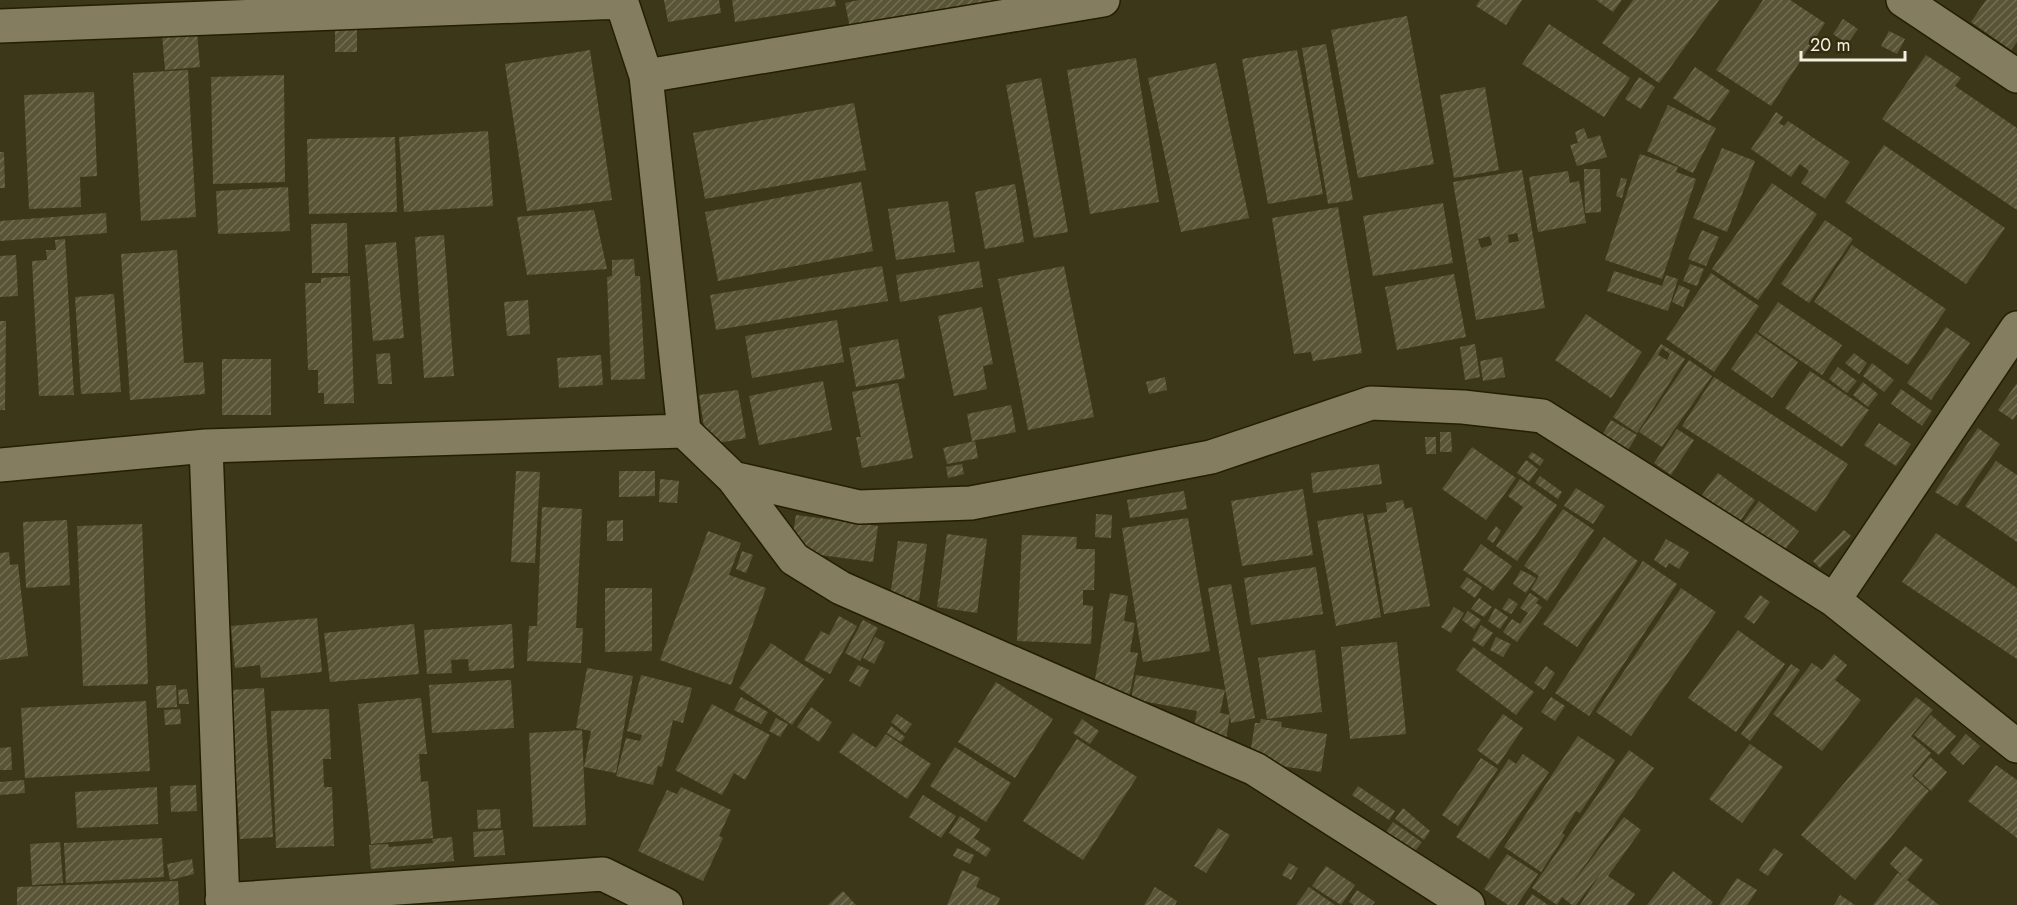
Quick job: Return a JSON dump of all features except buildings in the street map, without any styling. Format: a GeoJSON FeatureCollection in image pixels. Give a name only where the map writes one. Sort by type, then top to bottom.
{"type":"FeatureCollection","features":[{"type":"Feature","properties":{"kind":"street"},"geometry":{"type":"LineString","coordinates":[[1903,0],[2017,76]]}},
{"type":"Feature","properties":{"kind":"street"},"geometry":{"type":"LineString","coordinates":[[0,26],[622,1],[646,76],[684,431],[733,478],[794,559],[841,588],[1255,769],[1468,905]]}},
{"type":"Feature","properties":{"kind":"street"},"geometry":{"type":"LineString","coordinates":[[646,76],[1085,1]]}},
{"type":"Feature","properties":{"kind":"street"},"geometry":{"type":"LineString","coordinates":[[1834,600],[2017,328]]}},
{"type":"Feature","properties":{"kind":"street"},"geometry":{"type":"LineString","coordinates":[[733,478],[860,507],[971,503],[1211,458],[1371,403],[1463,407],[1542,416],[1834,600],[2017,746]]}},
{"type":"Feature","properties":{"kind":"street"},"geometry":{"type":"LineString","coordinates":[[0,465],[206,446],[684,431]]}},
{"type":"Feature","properties":{"kind":"street"},"geometry":{"type":"LineString","coordinates":[[206,446],[222,903],[603,874],[666,905]]}}]}
